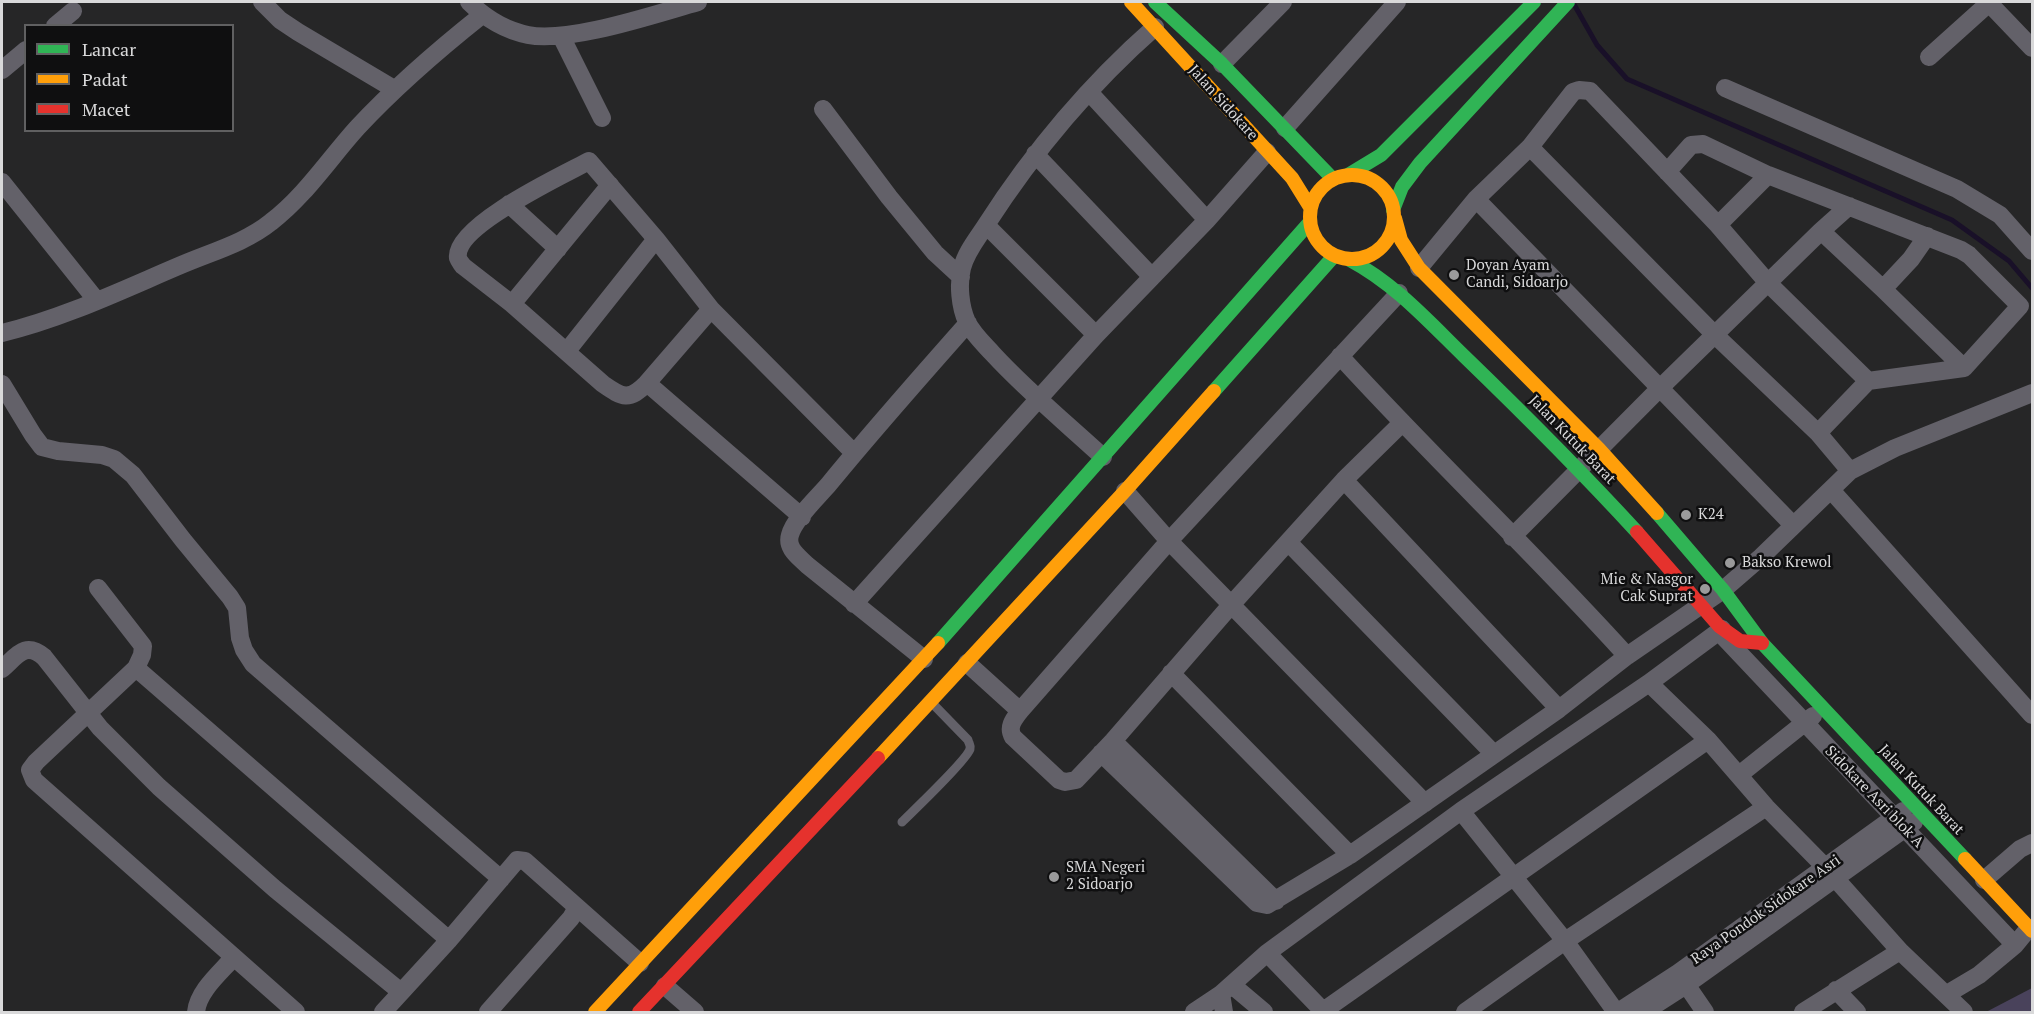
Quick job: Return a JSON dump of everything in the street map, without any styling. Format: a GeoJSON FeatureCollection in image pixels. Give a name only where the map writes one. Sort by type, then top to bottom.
{"type":"FeatureCollection","features":[{"type":"Feature","properties":{"kind":"main road","name":"Jalan Sidokare"},"geometry":{"type":"LineString","coordinates":[[1131,2],[1299,187],[1310,207]]}},
{"type":"Feature","properties":{"kind":"main road","name":"Jalan Sidokare"},"geometry":{"type":"LineString","coordinates":[[1155,2],[1222,64],[1333,179]]}},
{"type":"Feature","properties":{"kind":"main road"},"geometry":{"type":"LineString","coordinates":[[1533,3],[1381,155],[1348,175],[1333,179],[1323,186],[1310,207],[1310,222],[1315,237],[1323,248],[1334,256],[1350,260],[1362,259],[1374,254],[1384,246],[1391,235],[1402,187],[1420,163],[1568,2]]}},
{"type":"Feature","properties":{"kind":"main road"},"geometry":{"type":"LineString","coordinates":[[1348,175],[1363,176],[1376,182],[1386,192],[1394,214]]}},
{"type":"Feature","properties":{"kind":"main road","name":"Jalan Kutuk Barat"},"geometry":{"type":"LineString","coordinates":[[1394,214],[1401,240],[1419,268],[1599,449],[1653,507],[1723,590],[1762,643],[2031,929]]}},
{"type":"Feature","properties":{"kind":"main road"},"geometry":{"type":"LineString","coordinates":[[639,1012],[665,986],[828,785],[924,658],[1310,222]]}},
{"type":"Feature","properties":{"kind":"main road"},"geometry":{"type":"LineString","coordinates":[[595,1012],[640,963],[828,785],[930,702],[1125,491],[1334,256]]}},
{"type":"Feature","properties":{"kind":"main road","name":"Jalan Kutuk Barat"},"geometry":{"type":"LineString","coordinates":[[1350,260],[1399,292],[1542,431],[1656,553],[1721,631],[1745,643],[1762,643]]}},
{"type":"Feature","properties":{"kind":"street"},"geometry":{"type":"LineString","coordinates":[[262,2],[280,20],[298,32],[394,89]]}},
{"type":"Feature","properties":{"kind":"street"},"geometry":{"type":"LineString","coordinates":[[469,2],[482,15],[509,30],[530,35],[561,36],[698,2]]}},
{"type":"Feature","properties":{"kind":"street"},"geometry":{"type":"LineString","coordinates":[[1222,64],[1283,2]]}},
{"type":"Feature","properties":{"kind":"street"},"geometry":{"type":"LineString","coordinates":[[1285,128],[1397,2]]}},
{"type":"Feature","properties":{"kind":"street"},"geometry":{"type":"LineString","coordinates":[[1929,57],[1989,2],[2032,48]]}},
{"type":"Feature","properties":{"kind":"street"},"geometry":{"type":"LineString","coordinates":[[57,24],[73,11]]}},
{"type":"Feature","properties":{"kind":"street"},"geometry":{"type":"LineString","coordinates":[[2,333],[30,326],[98,301],[246,238],[270,224],[294,203],[394,89],[482,15]]}},
{"type":"Feature","properties":{"kind":"street"},"geometry":{"type":"LineString","coordinates":[[1103,457],[1003,364],[968,323],[961,296],[961,276],[966,255],[1035,154],[1089,92],[1155,27]]}},
{"type":"Feature","properties":{"kind":"street"},"geometry":{"type":"LineString","coordinates":[[561,36],[602,118]]}},
{"type":"Feature","properties":{"kind":"street"},"geometry":{"type":"LineString","coordinates":[[2,70],[24,52]]}},
{"type":"Feature","properties":{"kind":"street"},"geometry":{"type":"LineString","coordinates":[[1725,88],[1957,189],[2000,215],[2032,251]]}},
{"type":"Feature","properties":{"kind":"street"},"geometry":{"type":"LineString","coordinates":[[1419,268],[1476,199],[1530,147],[1573,92],[1590,91],[1718,225],[1768,283],[1868,381]]}},
{"type":"Feature","properties":{"kind":"street"},"geometry":{"type":"LineString","coordinates":[[1089,92],[1207,220]]}},
{"type":"Feature","properties":{"kind":"street"},"geometry":{"type":"LineString","coordinates":[[823,110],[935,254],[961,276]]}},
{"type":"Feature","properties":{"kind":"street"},"geometry":{"type":"LineString","coordinates":[[1667,172],[1691,145],[1702,144],[1768,175],[1961,250],[1969,255],[2020,306],[1964,368],[1868,381],[1818,433]]}},
{"type":"Feature","properties":{"kind":"street"},"geometry":{"type":"LineString","coordinates":[[1530,147],[1715,335],[1818,433],[1850,471]]}},
{"type":"Feature","properties":{"kind":"street"},"geometry":{"type":"LineString","coordinates":[[854,604],[1096,335],[1207,220],[1267,152]]}},
{"type":"Feature","properties":{"kind":"street"},"geometry":{"type":"LineString","coordinates":[[1035,154],[1152,277]]}},
{"type":"Feature","properties":{"kind":"street"},"geometry":{"type":"LineString","coordinates":[[711,309],[647,383],[637,393],[627,397],[617,394],[603,384],[512,304],[463,266],[458,257],[465,239],[483,221],[509,204],[589,161],[656,239],[711,309],[854,453]]}},
{"type":"Feature","properties":{"kind":"street"},"geometry":{"type":"LineString","coordinates":[[1718,225],[1768,175]]}},
{"type":"Feature","properties":{"kind":"street"},"geometry":{"type":"LineString","coordinates":[[2,182],[98,301]]}},
{"type":"Feature","properties":{"kind":"street"},"geometry":{"type":"LineString","coordinates":[[512,304],[610,186]]}},
{"type":"Feature","properties":{"kind":"street"},"geometry":{"type":"LineString","coordinates":[[1476,199],[1793,525]]}},
{"type":"Feature","properties":{"kind":"street"},"geometry":{"type":"LineString","coordinates":[[509,204],[558,249]]}},
{"type":"Feature","properties":{"kind":"street"},"geometry":{"type":"LineString","coordinates":[[1512,537],[1660,388],[1849,206]]}},
{"type":"Feature","properties":{"kind":"street"},"geometry":{"type":"LineString","coordinates":[[986,225],[1096,335]]}},
{"type":"Feature","properties":{"kind":"street"},"geometry":{"type":"LineString","coordinates":[[1821,231],[1964,368]]}},
{"type":"Feature","properties":{"kind":"street"},"geometry":{"type":"LineString","coordinates":[[1883,289],[1911,259],[1927,236]]}},
{"type":"Feature","properties":{"kind":"street"},"geometry":{"type":"LineString","coordinates":[[567,351],[656,239]]}},
{"type":"Feature","properties":{"kind":"street"},"geometry":{"type":"LineString","coordinates":[[1399,292],[1169,540],[1020,711],[1011,724],[1010,733],[1059,780],[1065,782],[1076,780],[1344,480],[1402,423]]}},
{"type":"Feature","properties":{"kind":"street"},"geometry":{"type":"LineString","coordinates":[[924,658],[854,604],[793,552],[789,545],[789,537],[802,517],[854,453],[968,323]]}},
{"type":"Feature","properties":{"kind":"street"},"geometry":{"type":"LineString","coordinates":[[1340,356],[1627,656]]}},
{"type":"Feature","properties":{"kind":"street"},"geometry":{"type":"LineString","coordinates":[[647,383],[802,517]]}},
{"type":"Feature","properties":{"kind":"street"},"geometry":{"type":"LineString","coordinates":[[2,384],[42,447],[58,451],[102,455],[114,459],[133,475],[237,608],[240,638],[253,664],[501,879]]}},
{"type":"Feature","properties":{"kind":"street"},"geometry":{"type":"LineString","coordinates":[[1107,747],[1202,840],[1276,901],[1350,855],[1558,709],[1700,604],[1723,590],[1761,557],[1850,471],[1895,448],[2032,393]]}},
{"type":"Feature","properties":{"kind":"street"},"geometry":{"type":"LineString","coordinates":[[1344,480],[1558,709]]}},
{"type":"Feature","properties":{"kind":"street"},"geometry":{"type":"LineString","coordinates":[[1831,490],[2032,716]]}},
{"type":"Feature","properties":{"kind":"street"},"geometry":{"type":"LineString","coordinates":[[1125,491],[1231,605],[1425,802]]}},
{"type":"Feature","properties":{"kind":"street"},"geometry":{"type":"LineString","coordinates":[[1288,542],[1494,754]]}},
{"type":"Feature","properties":{"kind":"street"},"geometry":{"type":"LineString","coordinates":[[98,588],[143,646],[139,661],[33,766],[30,770],[34,780],[296,1012]]}},
{"type":"Feature","properties":{"kind":"street"},"geometry":{"type":"LineString","coordinates":[[1194,1012],[1227,989],[1267,953],[1461,811],[1721,631]]}},
{"type":"Feature","properties":{"kind":"street","name":"Sidokare Asri blok A"},"geometry":{"type":"LineString","coordinates":[[1721,631],[1804,724],[2015,945]]}},
{"type":"Feature","properties":{"kind":"street"},"geometry":{"type":"LineString","coordinates":[[2,669],[24,651],[34,650],[44,657],[116,746],[275,889],[401,992]]}},
{"type":"Feature","properties":{"kind":"street"},"geometry":{"type":"LineString","coordinates":[[139,661],[449,940]]}},
{"type":"Feature","properties":{"kind":"street"},"geometry":{"type":"LineString","coordinates":[[967,663],[1020,711]]}},
{"type":"Feature","properties":{"kind":"street"},"geometry":{"type":"LineString","coordinates":[[1171,673],[1350,855]]}},
{"type":"Feature","properties":{"kind":"street"},"geometry":{"type":"LineString","coordinates":[[1649,683],[1708,740],[1766,807],[1830,873],[1900,951],[1964,1012]]}},
{"type":"Feature","properties":{"kind":"street"},"geometry":{"type":"LineString","coordinates":[[1739,774],[1822,708]]}},
{"type":"Feature","properties":{"kind":"street"},"geometry":{"type":"LineString","coordinates":[[1267,953],[1323,1012],[1708,740]]}},
{"type":"Feature","properties":{"kind":"street"},"geometry":{"type":"LineString","coordinates":[[1465,1012],[1565,940],[1766,807]]}},
{"type":"Feature","properties":{"kind":"street","name":"Raya Pondok Sidokare Asri"},"geometry":{"type":"LineString","coordinates":[[1644,1012],[1682,979],[1917,810]]}},
{"type":"Feature","properties":{"kind":"street"},"geometry":{"type":"LineString","coordinates":[[1461,811],[1565,940],[1617,1012]]}},
{"type":"Feature","properties":{"kind":"street"},"geometry":{"type":"LineString","coordinates":[[1983,880],[2020,849],[2032,843]]}},
{"type":"Feature","properties":{"kind":"street"},"geometry":{"type":"LineString","coordinates":[[383,1012],[449,940],[517,860],[522,859],[640,963]]}},
{"type":"Feature","properties":{"kind":"street"},"geometry":{"type":"LineString","coordinates":[[488,1012],[571,918],[577,907]]}},
{"type":"Feature","properties":{"kind":"street"},"geometry":{"type":"LineString","coordinates":[[1947,994],[1979,975],[2031,929]]}},
{"type":"Feature","properties":{"kind":"street"},"geometry":{"type":"LineString","coordinates":[[1803,1012],[1900,951]]}},
{"type":"Feature","properties":{"kind":"street"},"geometry":{"type":"LineString","coordinates":[[196,1012],[197,1003],[202,994],[234,957]]}},
{"type":"Feature","properties":{"kind":"street"},"geometry":{"type":"LineString","coordinates":[[1682,979],[1705,1012]]}},
{"type":"Feature","properties":{"kind":"street","name":"Raya Pondok Sidokare Asri"},"geometry":{"type":"LineString","coordinates":[[1617,1012],[1682,979]]}},
{"type":"Feature","properties":{"kind":"street"},"geometry":{"type":"LineString","coordinates":[[665,986],[695,1012]]}},
{"type":"Feature","properties":{"kind":"street"},"geometry":{"type":"LineString","coordinates":[[1224,1012],[1227,989]]}},
{"type":"Feature","properties":{"kind":"street"},"geometry":{"type":"LineString","coordinates":[[1227,989],[1264,1012]]}},
{"type":"Feature","properties":{"kind":"street"},"geometry":{"type":"LineString","coordinates":[[1836,990],[1857,1012]]}},
{"type":"Feature","properties":{"kind":"lane"},"geometry":{"type":"LineString","coordinates":[[902,822],[957,765],[970,746],[968,740],[930,702]]}},
{"type":"Feature","properties":{"kind":"shaded area"},"geometry":{"type":"Polygon","coordinates":[[[2032,988],[2032,1012],[1986,1012],[2032,988]]]}},
{"type":"Feature","properties":{"kind":"waterway"},"geometry":{"type":"LineString","coordinates":[[1575,6],[1597,45],[1627,79],[1952,220],[2009,261],[2032,288]]}},
{"type":"Feature","properties":{"kind":"traffic: fast"},"geometry":{"type":"LineString","coordinates":[[1155,2],[1222,64],[1333,179]]}},
{"type":"Feature","properties":{"kind":"traffic: fast"},"geometry":{"type":"LineString","coordinates":[[1348,175],[1381,155],[1534,2]]}},
{"type":"Feature","properties":{"kind":"traffic: fast"},"geometry":{"type":"LineString","coordinates":[[1393,210],[1402,187],[1420,163],[1568,2]]}},
{"type":"Feature","properties":{"kind":"traffic: fast"},"geometry":{"type":"LineString","coordinates":[[938,643],[1310,222]]}},
{"type":"Feature","properties":{"kind":"traffic: fast"},"geometry":{"type":"LineString","coordinates":[[1214,391],[1334,256]]}},
{"type":"Feature","properties":{"kind":"traffic: fast"},"geometry":{"type":"LineString","coordinates":[[1350,260],[1382,280],[1424,317],[1552,442],[1637,532]]}},
{"type":"Feature","properties":{"kind":"traffic: fast"},"geometry":{"type":"LineString","coordinates":[[1657,513],[1723,590],[1762,643],[1965,859]]}},
{"type":"Feature","properties":{"kind":"traffic: slow"},"geometry":{"type":"LineString","coordinates":[[1131,2],[1292,178],[1310,207]]}},
{"type":"Feature","properties":{"kind":"traffic: slow"},"geometry":{"type":"LineString","coordinates":[[1352,175],[1368,178],[1382,187],[1391,201],[1394,217],[1391,233],[1382,247],[1368,256],[1352,259],[1336,256],[1322,247],[1313,233],[1310,217],[1313,201],[1322,187],[1336,178],[1352,175]]}},
{"type":"Feature","properties":{"kind":"traffic: slow"},"geometry":{"type":"LineString","coordinates":[[1395,218],[1401,240],[1419,268],[1599,449],[1657,513]]}},
{"type":"Feature","properties":{"kind":"traffic: slow"},"geometry":{"type":"LineString","coordinates":[[878,758],[1125,491],[1214,391]]}},
{"type":"Feature","properties":{"kind":"traffic: slow"},"geometry":{"type":"LineString","coordinates":[[595,1012],[938,643]]}},
{"type":"Feature","properties":{"kind":"traffic: slow"},"geometry":{"type":"LineString","coordinates":[[1965,859],[2032,931]]}},
{"type":"Feature","properties":{"kind":"traffic: jam"},"geometry":{"type":"LineString","coordinates":[[1637,532],[1719,626],[1740,641],[1762,643]]}},
{"type":"Feature","properties":{"kind":"traffic: jam"},"geometry":{"type":"LineString","coordinates":[[639,1012],[878,758]]}},
{"type":"Feature","properties":{"kind":"place","name":"Doyan Ayam Candi, Sidoarjo"},"geometry":{"type":"Point","coordinates":[1454,275]}},
{"type":"Feature","properties":{"kind":"place","name":"K24"},"geometry":{"type":"Point","coordinates":[1686,515]}},
{"type":"Feature","properties":{"kind":"place","name":"Bakso Krewol"},"geometry":{"type":"Point","coordinates":[1730,563]}},
{"type":"Feature","properties":{"kind":"place","name":"Mie & Nasgor Cak Suprat"},"geometry":{"type":"Point","coordinates":[1705,589]}},
{"type":"Feature","properties":{"kind":"place","name":"SMA Negeri 2 Sidoarjo"},"geometry":{"type":"Point","coordinates":[1054,877]}}]}
